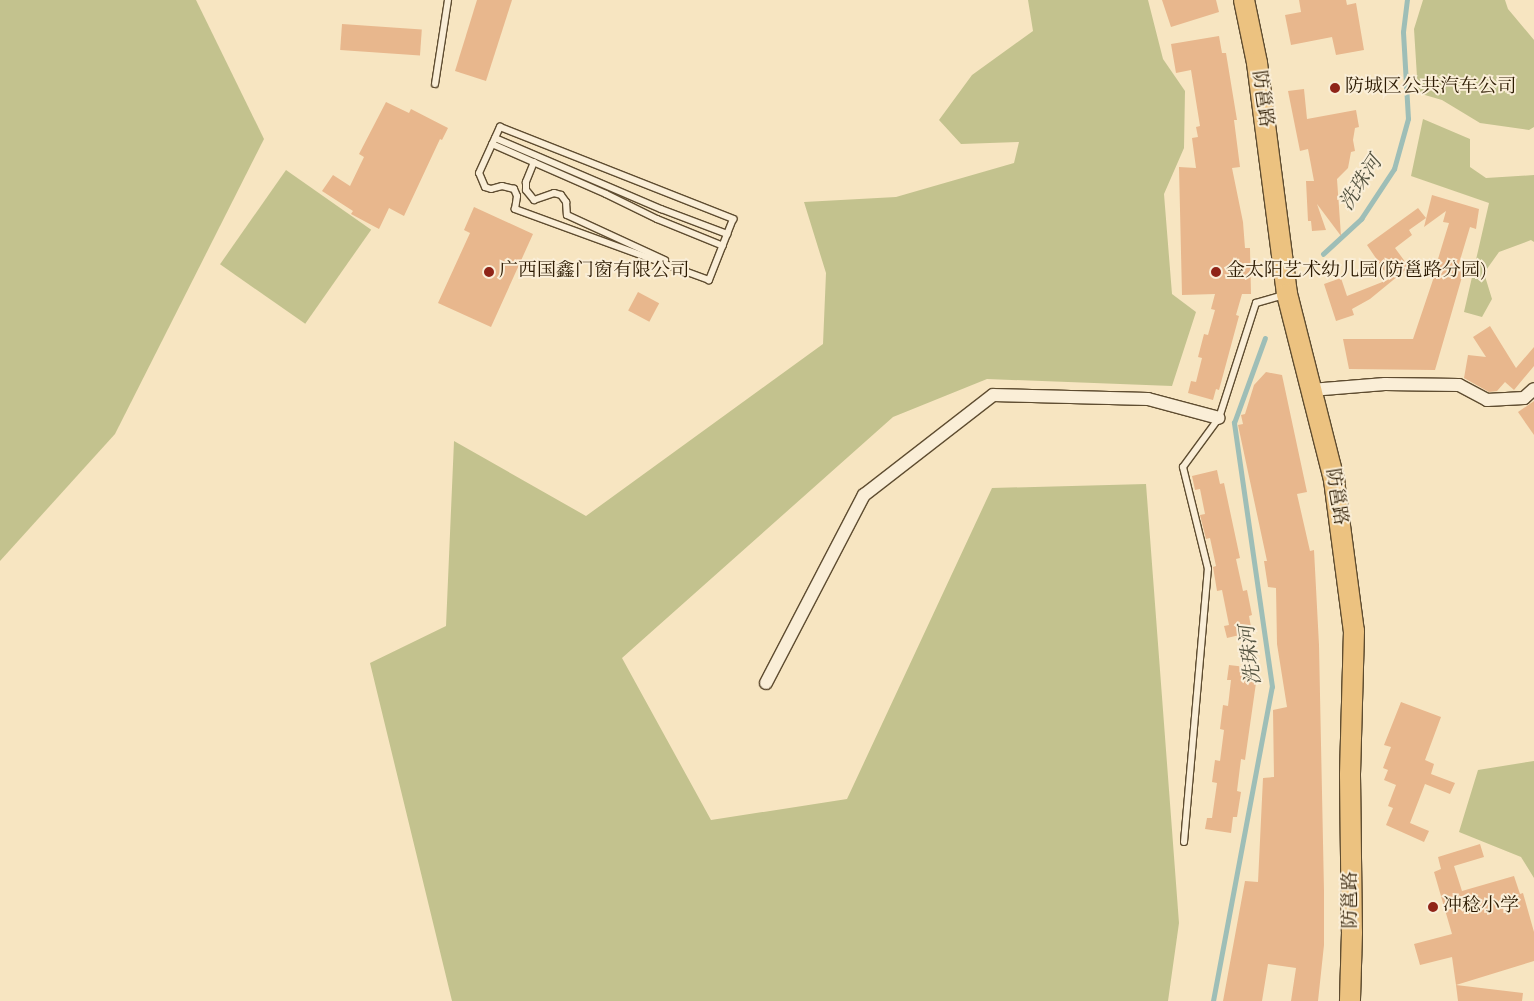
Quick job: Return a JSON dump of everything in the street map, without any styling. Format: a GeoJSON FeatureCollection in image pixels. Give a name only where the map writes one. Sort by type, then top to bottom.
{"type":"FeatureCollection","features":[{"type":"Feature","properties":{"kind":"highway","name":"防邕路"},"geometry":{"type":"LineString","coordinates":[[1244,0],[1256,63],[1287,294],[1334,480],[1354,630],[1350,775],[1352,932],[1350,1001]]}},
{"type":"Feature","properties":{"kind":"street"},"geometry":{"type":"LineString","coordinates":[[1311,390],[1386,384],[1459,386],[1487,400],[1524,398],[1534,389]]}},
{"type":"Feature","properties":{"kind":"street"},"geometry":{"type":"LineString","coordinates":[[766,683],[864,495],[993,395],[1148,399],[1219,418]]}},
{"type":"Feature","properties":{"kind":"lane"},"geometry":{"type":"LineString","coordinates":[[436,84],[448,0]]}},
{"type":"Feature","properties":{"kind":"lane"},"geometry":{"type":"LineString","coordinates":[[500,128],[733,219],[710,280],[515,209],[517,196],[514,189],[502,186],[492,189],[485,187],[479,173],[500,128]]}},
{"type":"Feature","properties":{"kind":"lane"},"geometry":{"type":"LineString","coordinates":[[494,141],[534,162],[657,219],[723,246]]}},
{"type":"Feature","properties":{"kind":"lane"},"geometry":{"type":"LineString","coordinates":[[494,141],[727,234]]}},
{"type":"Feature","properties":{"kind":"lane"},"geometry":{"type":"LineString","coordinates":[[534,162],[526,182],[526,190],[534,200],[554,193],[561,195],[566,202],[567,215],[710,280]]}},
{"type":"Feature","properties":{"kind":"lane"},"geometry":{"type":"LineString","coordinates":[[1184,842],[1208,569],[1183,466],[1219,418],[1256,303],[1287,294]]}},
{"type":"Feature","properties":{"kind":"shaded area"},"geometry":{"type":"Polygon","coordinates":[[[0,0],[196,0],[264,139],[115,434],[0,561],[0,0]]]}},
{"type":"Feature","properties":{"kind":"shaded area"},"geometry":{"type":"Polygon","coordinates":[[[1028,0],[1148,0],[1163,59],[1185,91],[1184,148],[1164,194],[1172,294],[1196,312],[1172,386],[987,379],[893,417],[622,658],[711,820],[847,799],[992,488],[1146,484],[1179,923],[1168,1001],[452,1001],[370,663],[446,626],[454,441],[586,516],[823,344],[826,273],[804,202],[896,197],[1014,163],[1019,142],[961,144],[939,120],[972,75],[1033,31],[1028,0]]]}},
{"type":"Feature","properties":{"kind":"shaded area"},"geometry":{"type":"Polygon","coordinates":[[[1423,0],[1505,0],[1508,9],[1534,40],[1534,127],[1529,130],[1480,123],[1442,100],[1418,93],[1414,29],[1423,0]]]}},
{"type":"Feature","properties":{"kind":"shaded area"},"geometry":{"type":"Polygon","coordinates":[[[1423,119],[1470,139],[1470,167],[1486,178],[1534,175],[1534,242],[1531,240],[1499,252],[1484,273],[1492,299],[1482,317],[1464,312],[1489,203],[1411,176],[1423,119]]]}},
{"type":"Feature","properties":{"kind":"shaded area"},"geometry":{"type":"Polygon","coordinates":[[[286,170],[371,230],[305,324],[220,264],[286,170]]]}},
{"type":"Feature","properties":{"kind":"shaded area"},"geometry":{"type":"Polygon","coordinates":[[[1534,761],[1534,878],[1521,857],[1459,832],[1478,770],[1534,761]]]}},
{"type":"Feature","properties":{"kind":"building"},"geometry":{"type":"Polygon","coordinates":[[[477,0],[512,0],[486,81],[455,71],[477,0]]]}},
{"type":"Feature","properties":{"kind":"building"},"geometry":{"type":"Polygon","coordinates":[[[1162,0],[1216,0],[1219,12],[1171,27],[1162,0]]]}},
{"type":"Feature","properties":{"kind":"building"},"geometry":{"type":"Polygon","coordinates":[[[1299,0],[1346,0],[1347,5],[1356,3],[1364,50],[1336,55],[1332,37],[1291,45],[1285,15],[1301,12],[1299,0]]]}},
{"type":"Feature","properties":{"kind":"building"},"geometry":{"type":"Polygon","coordinates":[[[342,24],[422,30],[420,56],[340,50],[342,24]]]}},
{"type":"Feature","properties":{"kind":"building"},"geometry":{"type":"Polygon","coordinates":[[[1219,36],[1222,53],[1226,53],[1237,120],[1234,120],[1240,167],[1232,168],[1243,222],[1245,248],[1250,248],[1251,294],[1242,294],[1236,315],[1239,316],[1219,390],[1216,389],[1213,400],[1188,393],[1191,381],[1196,382],[1202,358],[1198,357],[1204,334],[1208,335],[1215,310],[1211,309],[1215,294],[1182,295],[1179,167],[1196,168],[1192,138],[1198,137],[1196,127],[1200,126],[1191,70],[1176,73],[1171,44],[1219,36]]]}},
{"type":"Feature","properties":{"kind":"building"},"geometry":{"type":"Polygon","coordinates":[[[1304,89],[1307,119],[1356,110],[1359,127],[1355,128],[1353,140],[1355,151],[1351,152],[1348,168],[1337,179],[1341,236],[1317,204],[1326,230],[1312,231],[1311,221],[1308,221],[1306,181],[1314,181],[1308,149],[1300,151],[1288,91],[1304,89]]]}},
{"type":"Feature","properties":{"kind":"building"},"geometry":{"type":"Polygon","coordinates":[[[386,102],[409,113],[411,109],[448,128],[442,140],[440,139],[404,216],[389,208],[379,229],[351,214],[353,211],[322,191],[333,175],[350,186],[364,157],[359,154],[386,102]]]}},
{"type":"Feature","properties":{"kind":"building"},"geometry":{"type":"Polygon","coordinates":[[[1432,195],[1479,209],[1476,229],[1470,227],[1458,267],[1464,270],[1435,370],[1349,369],[1343,339],[1413,339],[1440,259],[1438,259],[1449,223],[1443,222],[1446,211],[1424,227],[1432,195]]]}},
{"type":"Feature","properties":{"kind":"building","name":"广西国鑫门窗有限公司"},"geometry":{"type":"Polygon","coordinates":[[[474,207],[533,234],[491,327],[438,303],[470,233],[464,230],[474,207]]]}},
{"type":"Feature","properties":{"kind":"building"},"geometry":{"type":"Polygon","coordinates":[[[1418,208],[1426,218],[1409,230],[1412,235],[1395,248],[1409,267],[1370,299],[1352,309],[1354,315],[1336,321],[1324,284],[1341,278],[1347,296],[1390,279],[1367,245],[1418,208]]]}},
{"type":"Feature","properties":{"kind":"building"},"geometry":{"type":"Polygon","coordinates":[[[638,292],[659,303],[649,322],[628,311],[638,292]]]}},
{"type":"Feature","properties":{"kind":"building"},"geometry":{"type":"Polygon","coordinates":[[[1490,326],[1516,368],[1534,347],[1534,366],[1514,390],[1505,382],[1497,391],[1489,392],[1464,378],[1468,355],[1486,357],[1473,337],[1490,326]]]}},
{"type":"Feature","properties":{"kind":"building"},"geometry":{"type":"Polygon","coordinates":[[[1266,372],[1282,375],[1307,492],[1297,494],[1310,551],[1314,550],[1319,645],[1324,891],[1324,945],[1318,1001],[1291,1001],[1296,968],[1268,964],[1262,1001],[1223,1001],[1245,881],[1258,882],[1263,778],[1274,777],[1273,710],[1287,707],[1277,644],[1276,588],[1268,587],[1264,561],[1267,561],[1238,425],[1243,424],[1241,415],[1245,414],[1254,385],[1266,372]]]}},
{"type":"Feature","properties":{"kind":"building"},"geometry":{"type":"Polygon","coordinates":[[[1534,401],[1534,435],[1518,412],[1534,401]]]}},
{"type":"Feature","properties":{"kind":"building"},"geometry":{"type":"Polygon","coordinates":[[[1217,470],[1220,484],[1224,483],[1240,558],[1236,559],[1243,591],[1247,590],[1252,615],[1249,616],[1252,632],[1227,638],[1224,626],[1229,625],[1222,590],[1217,591],[1213,567],[1216,566],[1210,538],[1206,539],[1200,515],[1205,514],[1200,489],[1195,490],[1192,476],[1217,470]]]}},
{"type":"Feature","properties":{"kind":"building"},"geometry":{"type":"Polygon","coordinates":[[[1229,665],[1254,668],[1252,682],[1256,683],[1245,760],[1241,759],[1237,791],[1241,792],[1237,817],[1233,817],[1231,833],[1205,829],[1207,818],[1212,818],[1217,783],[1212,782],[1215,760],[1220,761],[1224,730],[1220,729],[1223,705],[1228,706],[1231,680],[1227,680],[1229,665]]]}},
{"type":"Feature","properties":{"kind":"building"},"geometry":{"type":"Polygon","coordinates":[[[1401,702],[1441,717],[1425,760],[1434,764],[1431,774],[1455,783],[1450,794],[1425,784],[1410,823],[1429,831],[1424,842],[1386,825],[1393,808],[1388,806],[1396,785],[1384,780],[1388,770],[1383,768],[1391,747],[1384,745],[1401,702]]]}},
{"type":"Feature","properties":{"kind":"building"},"geometry":{"type":"Polygon","coordinates":[[[1480,844],[1484,857],[1454,866],[1462,891],[1514,876],[1520,894],[1523,893],[1534,932],[1534,961],[1456,985],[1452,957],[1420,965],[1414,944],[1452,934],[1434,872],[1441,869],[1438,857],[1480,844]]]}},
{"type":"Feature","properties":{"kind":"building"},"geometry":{"type":"Polygon","coordinates":[[[1456,985],[1523,993],[1522,1001],[1458,1001],[1456,985]]]}},
{"type":"Feature","properties":{"kind":"waterway","name":"洗珠河"},"geometry":{"type":"LineString","coordinates":[[1323,254],[1361,219],[1394,169],[1408,119],[1403,32],[1407,0]]}},
{"type":"Feature","properties":{"kind":"waterway","name":"洗珠河"},"geometry":{"type":"LineString","coordinates":[[1213,1001],[1272,687],[1234,423],[1265,338]]}},
{"type":"Feature","properties":{"kind":"place","name":"防城区公共汽车公司"},"geometry":{"type":"Point","coordinates":[1335,88]}},
{"type":"Feature","properties":{"kind":"place","name":"广西国鑫门窗有限公司"},"geometry":{"type":"Point","coordinates":[489,272]}},
{"type":"Feature","properties":{"kind":"place","name":"金太阳艺术幼儿园(防邕路分园)"},"geometry":{"type":"Point","coordinates":[1216,272]}},
{"type":"Feature","properties":{"kind":"place","name":"冲稔小学"},"geometry":{"type":"Point","coordinates":[1433,907]}}]}
